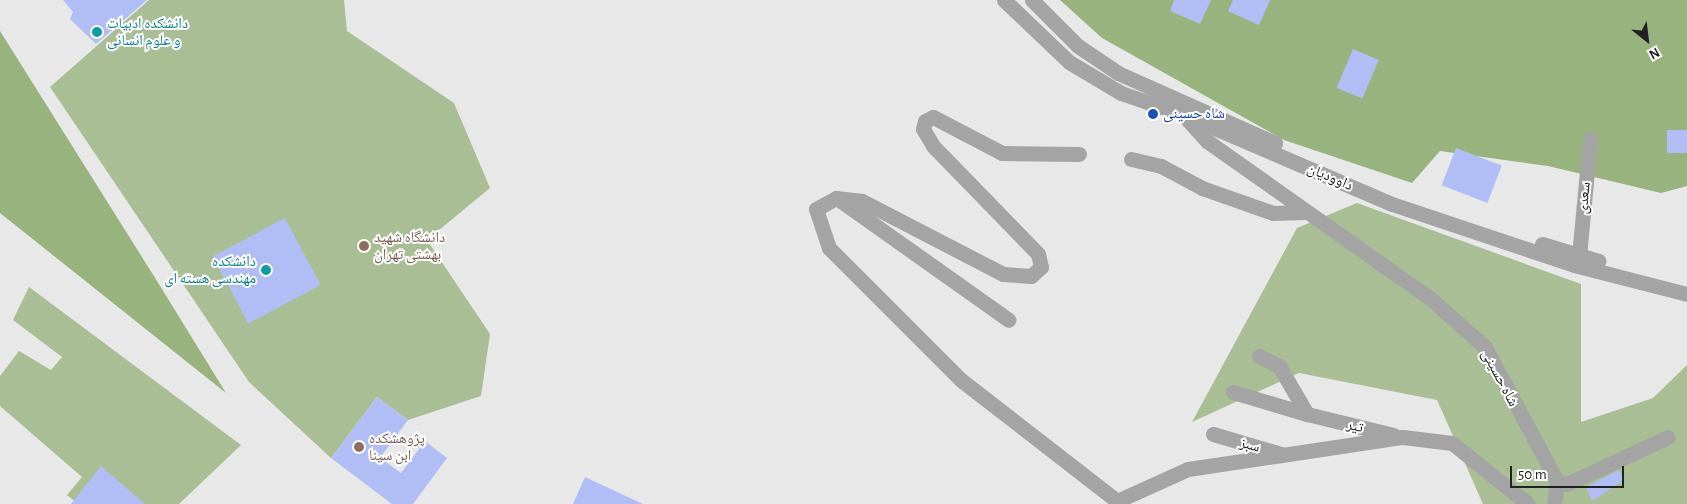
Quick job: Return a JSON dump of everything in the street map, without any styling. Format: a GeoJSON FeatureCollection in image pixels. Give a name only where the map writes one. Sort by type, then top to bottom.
{"type":"FeatureCollection","features":[{"type":"Feature","properties":{"kind":"street","name":"داوودیان"},"geometry":{"type":"LineString","coordinates":[[1004,0],[1070,62],[1121,93],[1183,108],[1395,196],[1579,256],[1687,285]]}},
{"type":"Feature","properties":{"kind":"street","name":"داوودیان"},"geometry":{"type":"LineString","coordinates":[[1032,0],[1086,52],[1118,73],[1183,108],[1392,204],[1574,266],[1687,294]]}},
{"type":"Feature","properties":{"kind":"street","name":"شاه حسینی"},"geometry":{"type":"LineString","coordinates":[[1183,108],[1207,141],[1304,212],[1431,299],[1485,347],[1557,481]]}},
{"type":"Feature","properties":{"kind":"street"},"geometry":{"type":"LineString","coordinates":[[1079,154],[1002,153],[933,117],[925,122],[923,130],[934,147],[1038,254],[1041,266],[1031,276],[1003,274],[862,201],[836,198],[816,209],[829,248],[982,398],[1117,500],[1188,469],[1403,437],[1452,443],[1528,504]]}},
{"type":"Feature","properties":{"kind":"street","name":"سعدی"},"geometry":{"type":"LineString","coordinates":[[1579,256],[1590,139]]}},
{"type":"Feature","properties":{"kind":"street"},"geometry":{"type":"LineString","coordinates":[[1131,159],[1161,166],[1202,188],[1273,213],[1304,212]]}},
{"type":"Feature","properties":{"kind":"street"},"geometry":{"type":"LineString","coordinates":[[836,198],[1009,320]]}},
{"type":"Feature","properties":{"kind":"street"},"geometry":{"type":"LineString","coordinates":[[1259,356],[1279,366],[1307,414]]}},
{"type":"Feature","properties":{"kind":"street","name":"تیر"},"geometry":{"type":"LineString","coordinates":[[1234,392],[1307,414],[1403,437]]}},
{"type":"Feature","properties":{"kind":"street","name":"سبز"},"geometry":{"type":"LineString","coordinates":[[1213,434],[1287,455]]}},
{"type":"Feature","properties":{"kind":"street"},"geometry":{"type":"LineString","coordinates":[[1554,504],[1557,481],[1567,484],[1668,437]]}},
{"type":"Feature","properties":{"kind":"green space"},"geometry":{"type":"Polygon","coordinates":[[[149,0],[344,0],[347,31],[454,103],[490,188],[427,240],[490,334],[481,396],[408,420],[377,397],[331,458],[249,382],[50,87],[149,0]]]}},
{"type":"Feature","properties":{"kind":"green space"},"geometry":{"type":"Polygon","coordinates":[[[1060,0],[1687,0],[1687,186],[1661,193],[1548,166],[1440,151],[1412,183],[1284,140],[1102,38],[1060,0]]]}},
{"type":"Feature","properties":{"kind":"green space"},"geometry":{"type":"Polygon","coordinates":[[[0,31],[157,281],[226,393],[0,213],[0,31]]]}},
{"type":"Feature","properties":{"kind":"green space"},"geometry":{"type":"Polygon","coordinates":[[[1357,203],[1581,284],[1581,422],[1653,398],[1687,365],[1687,504],[1483,504],[1437,400],[1299,373],[1192,422],[1297,228],[1357,203]]]}},
{"type":"Feature","properties":{"kind":"green space"},"geometry":{"type":"Polygon","coordinates":[[[29,287],[241,445],[179,504],[78,504],[67,495],[82,477],[0,406],[0,376],[19,351],[51,370],[62,357],[13,320],[29,287]]]}},
{"type":"Feature","properties":{"kind":"building","name":"دانشکده ادبیات و علوم انسانی"},"geometry":{"type":"Polygon","coordinates":[[[63,0],[147,0],[96,44],[70,19],[73,12],[63,0]]]}},
{"type":"Feature","properties":{"kind":"building"},"geometry":{"type":"Polygon","coordinates":[[[1174,0],[1211,0],[1200,24],[1170,11],[1174,0]]]}},
{"type":"Feature","properties":{"kind":"building"},"geometry":{"type":"Polygon","coordinates":[[[1233,0],[1270,0],[1259,25],[1228,11],[1233,0]]]}},
{"type":"Feature","properties":{"kind":"building"},"geometry":{"type":"Polygon","coordinates":[[[1353,49],[1379,60],[1362,99],[1337,88],[1353,49]]]}},
{"type":"Feature","properties":{"kind":"building"},"geometry":{"type":"Polygon","coordinates":[[[1667,130],[1687,130],[1687,153],[1667,153],[1667,130]]]}},
{"type":"Feature","properties":{"kind":"building"},"geometry":{"type":"Polygon","coordinates":[[[1456,148],[1502,166],[1487,203],[1442,185],[1456,148]]]}},
{"type":"Feature","properties":{"kind":"building","name":"دانشکده مهندسی هسته ای"},"geometry":{"type":"Polygon","coordinates":[[[285,218],[321,285],[248,324],[213,256],[285,218]]]}},
{"type":"Feature","properties":{"kind":"building","name":"پژوهشکده ابن سینا"},"geometry":{"type":"Polygon","coordinates":[[[377,397],[408,420],[380,458],[401,473],[425,441],[447,458],[413,504],[392,504],[331,458],[377,397]]]}},
{"type":"Feature","properties":{"kind":"building"},"geometry":{"type":"Polygon","coordinates":[[[101,466],[145,504],[71,504],[101,466]]]}},
{"type":"Feature","properties":{"kind":"building"},"geometry":{"type":"Polygon","coordinates":[[[1619,470],[1624,480],[1592,501],[1586,487],[1619,470]]]}},
{"type":"Feature","properties":{"kind":"building"},"geometry":{"type":"Polygon","coordinates":[[[585,477],[643,504],[573,504],[585,477]]]}},
{"type":"Feature","properties":{"kind":"place","name":"دانشکده ادبیات و علوم انسانی"},"geometry":{"type":"Point","coordinates":[97,32]}},
{"type":"Feature","properties":{"kind":"place","name":"شاه حسینی"},"geometry":{"type":"Point","coordinates":[1153,114]}},
{"type":"Feature","properties":{"kind":"place","name":"دانشگاه شهید بهشتی تهران"},"geometry":{"type":"Point","coordinates":[364,246]}},
{"type":"Feature","properties":{"kind":"place","name":"دانشکده مهندسی هسته ای"},"geometry":{"type":"Point","coordinates":[266,270]}},
{"type":"Feature","properties":{"kind":"place","name":"پژوهشکده ابن سینا"},"geometry":{"type":"Point","coordinates":[359,447]}}]}
